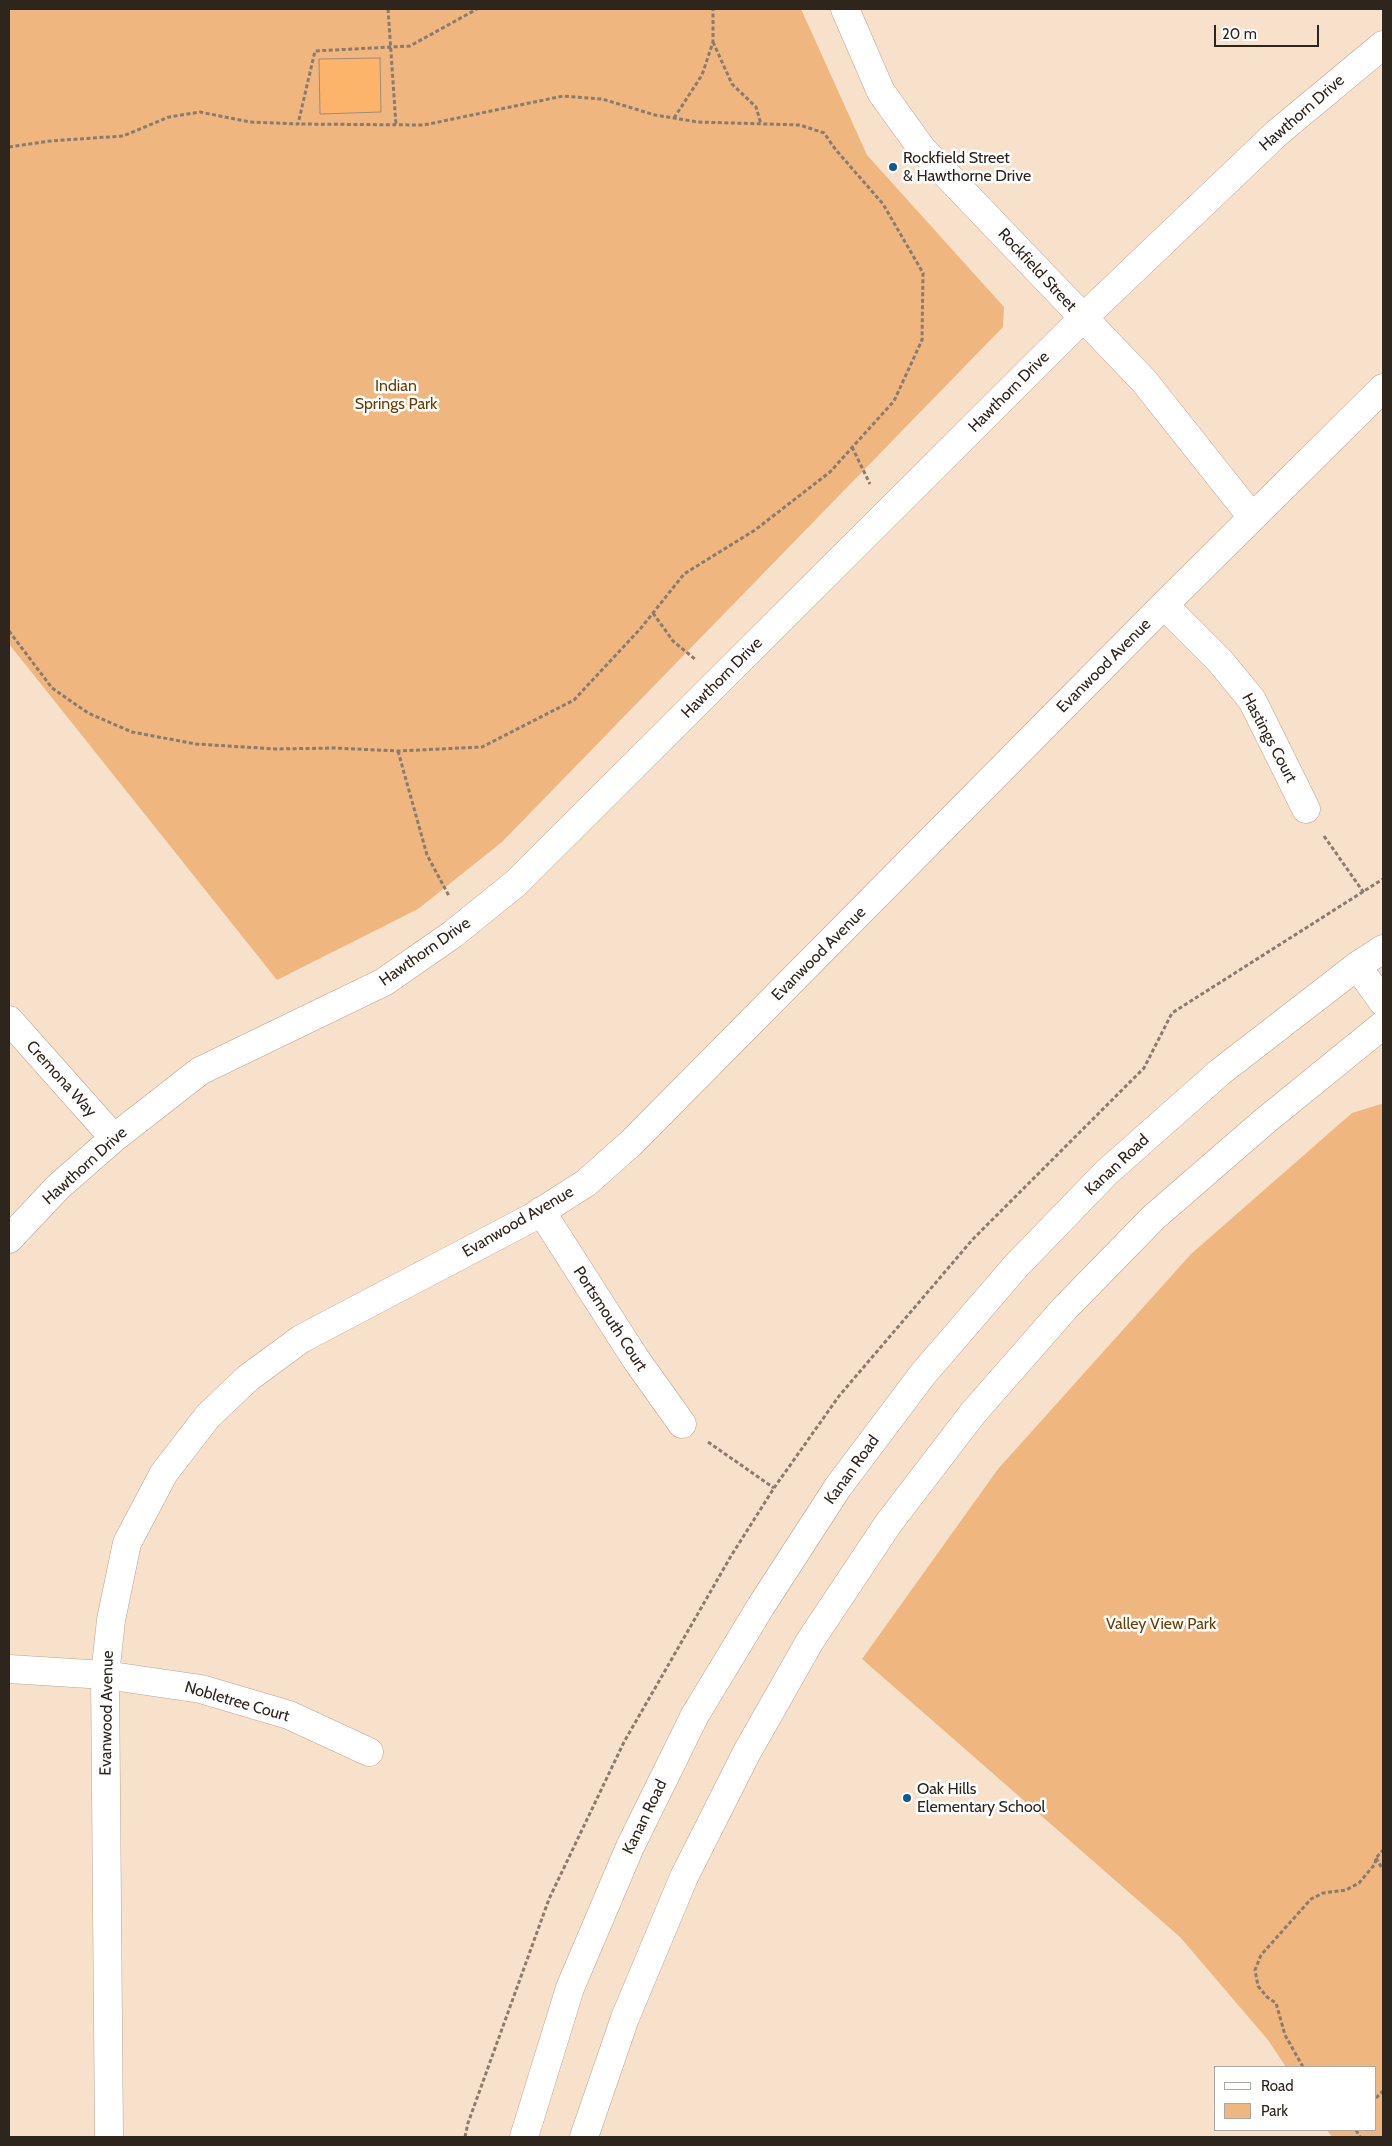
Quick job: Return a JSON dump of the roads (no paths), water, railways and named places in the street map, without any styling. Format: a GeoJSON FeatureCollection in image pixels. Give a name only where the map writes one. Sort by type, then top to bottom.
{"type":"FeatureCollection","features":[{"type":"Feature","properties":{"kind":"street","name":"Rockfield Street"},"geometry":{"type":"LineString","coordinates":[[845,9],[881,92],[922,149],[1144,381],[1252,517]]}},
{"type":"Feature","properties":{"kind":"street","name":"Hawthorn Drive"},"geometry":{"type":"LineString","coordinates":[[9,1240],[58,1187],[114,1138],[200,1071],[384,982],[468,922],[516,883],[1083,318],[1277,133],[1383,45]]}},
{"type":"Feature","properties":{"kind":"street","name":"Evanwood Avenue"},"geometry":{"type":"LineString","coordinates":[[109,2137],[105,1675],[111,1620],[127,1543],[164,1473],[208,1416],[248,1378],[301,1339],[541,1211],[586,1183],[631,1143],[1164,605],[1383,388]]}},
{"type":"Feature","properties":{"kind":"street","name":"Hastings Court"},"geometry":{"type":"LineString","coordinates":[[1164,605],[1220,661],[1252,700],[1306,809]]}},
{"type":"Feature","properties":{"kind":"street","name":"Kanan Road"},"geometry":{"type":"LineString","coordinates":[[524,2137],[570,1988],[630,1847],[696,1716],[760,1606],[838,1487],[923,1374],[1016,1266],[1107,1172],[1220,1072],[1357,966],[1383,949]]}},
{"type":"Feature","properties":{"kind":"street"},"geometry":{"type":"LineString","coordinates":[[1357,966],[1383,1002]]}},
{"type":"Feature","properties":{"kind":"street","name":"Cremona Way"},"geometry":{"type":"LineString","coordinates":[[9,1020],[114,1138]]}},
{"type":"Feature","properties":{"kind":"street"},"geometry":{"type":"LineString","coordinates":[[584,2137],[625,2018],[684,1877],[747,1752],[810,1641],[888,1524],[973,1413],[1065,1308],[1154,1217],[1266,1120],[1383,1025]]}},
{"type":"Feature","properties":{"kind":"street","name":"Portsmouth Court"},"geometry":{"type":"LineString","coordinates":[[541,1211],[635,1358],[682,1424]]}},
{"type":"Feature","properties":{"kind":"street","name":"Nobletree Court"},"geometry":{"type":"LineString","coordinates":[[9,1669],[105,1675],[201,1689],[290,1715],[369,1752]]}},
{"type":"Feature","properties":{"kind":"place","name":"Rockfield Street & Hawthorne Drive"},"geometry":{"type":"Point","coordinates":[893,167]}},
{"type":"Feature","properties":{"kind":"place","name":"Oak Hills Elementary School"},"geometry":{"type":"Point","coordinates":[907,1798]}},
{"type":"Feature","properties":{"kind":"park label","name":"Indian Springs Park"},"geometry":{"type":"Point","coordinates":[396,395]}},
{"type":"Feature","properties":{"kind":"park label","name":"Valley View Park"},"geometry":{"type":"Point","coordinates":[1161,1624]}}]}
